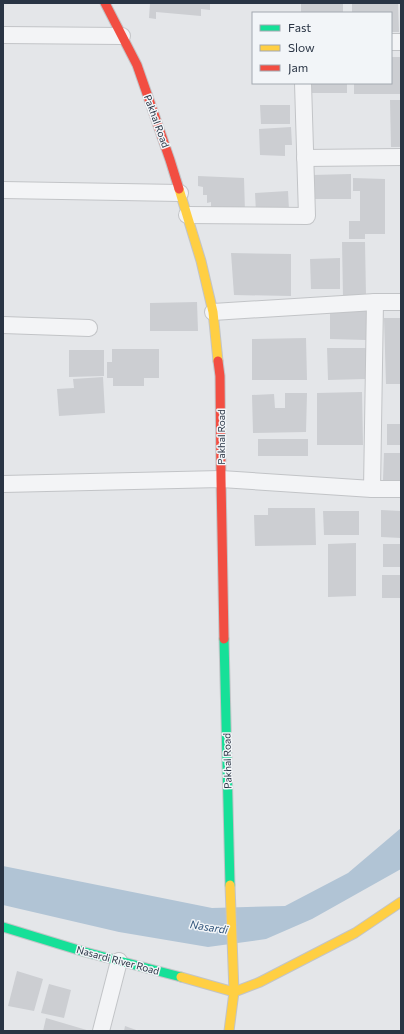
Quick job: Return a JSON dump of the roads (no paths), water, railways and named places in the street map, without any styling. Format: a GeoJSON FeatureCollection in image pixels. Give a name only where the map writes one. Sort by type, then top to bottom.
{"type":"FeatureCollection","features":[{"type":"Feature","properties":{"kind":"street","name":"Pakhal Road"},"geometry":{"type":"LineString","coordinates":[[105,3],[136,65],[170,160],[201,261],[212,312],[220,376],[230,890],[234,992]]}},
{"type":"Feature","properties":{"kind":"street"},"geometry":{"type":"LineString","coordinates":[[3,35],[122,36]]}},
{"type":"Feature","properties":{"kind":"street"},"geometry":{"type":"LineString","coordinates":[[187,215],[307,216],[303,84]]}},
{"type":"Feature","properties":{"kind":"street"},"geometry":{"type":"LineString","coordinates":[[305,158],[401,156]]}},
{"type":"Feature","properties":{"kind":"street"},"geometry":{"type":"LineString","coordinates":[[3,190],[180,193]]}},
{"type":"Feature","properties":{"kind":"street"},"geometry":{"type":"LineString","coordinates":[[372,489],[375,302]]}},
{"type":"Feature","properties":{"kind":"street"},"geometry":{"type":"LineString","coordinates":[[212,312],[375,302],[401,302]]}},
{"type":"Feature","properties":{"kind":"street"},"geometry":{"type":"LineString","coordinates":[[3,325],[89,328]]}},
{"type":"Feature","properties":{"kind":"street"},"geometry":{"type":"LineString","coordinates":[[3,484],[221,479],[372,489],[401,489]]}},
{"type":"Feature","properties":{"kind":"street"},"geometry":{"type":"LineString","coordinates":[[229,1031],[234,992],[260,982],[356,933],[401,902]]}},
{"type":"Feature","properties":{"kind":"street","name":"Nasardi River Road"},"geometry":{"type":"LineString","coordinates":[[3,927],[85,952],[181,976],[234,992]]}},
{"type":"Feature","properties":{"kind":"street"},"geometry":{"type":"LineString","coordinates":[[101,1031],[119,961]]}},
{"type":"Feature","properties":{"kind":"water","name":"Nasardi"},"geometry":{"type":"Polygon","coordinates":[[[401,828],[401,869],[312,919],[266,939],[208,947],[119,932],[3,905],[3,866],[212,908],[285,906],[348,873],[401,828]]]}}]}
